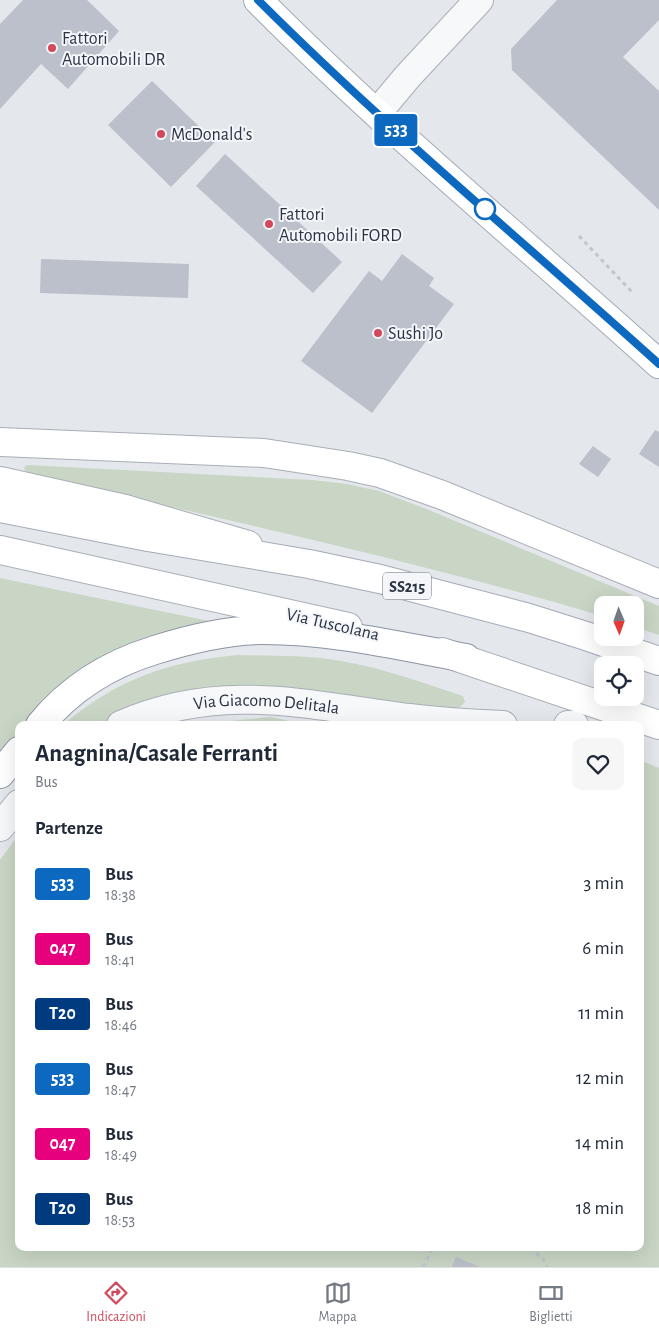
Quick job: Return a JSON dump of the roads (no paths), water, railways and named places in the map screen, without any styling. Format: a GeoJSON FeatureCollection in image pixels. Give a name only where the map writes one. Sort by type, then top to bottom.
{"type":"FeatureCollection","features":[{"type":"Feature","properties":{"kind":"main road"},"geometry":{"type":"LineString","coordinates":[[258,0],[377,113],[659,364]]}},
{"type":"Feature","properties":{"kind":"main road"},"geometry":{"type":"LineString","coordinates":[[0,442],[264,453],[332,463],[380,473],[442,495],[659,584]]}},
{"type":"Feature","properties":{"kind":"main road"},"geometry":{"type":"LineString","coordinates":[[0,481],[172,522],[309,564]]}},
{"type":"Feature","properties":{"kind":"main road","name":"SS215"},"geometry":{"type":"LineString","coordinates":[[0,508],[148,537],[309,564],[380,579],[529,618],[659,661]]}},
{"type":"Feature","properties":{"kind":"main road","name":"Via Tuscolana"},"geometry":{"type":"LineString","coordinates":[[0,550],[373,632],[466,658],[659,725]]}},
{"type":"Feature","properties":{"kind":"main road"},"geometry":{"type":"LineString","coordinates":[[44,721],[72,692],[85,682],[118,664],[172,645],[222,634],[263,630],[310,632],[466,658]]}},
{"type":"Feature","properties":{"kind":"main road"},"geometry":{"type":"LineString","coordinates":[[0,774],[15,755]]}},
{"type":"Feature","properties":{"kind":"street"},"geometry":{"type":"LineString","coordinates":[[377,113],[408,76],[479,0]]}},
{"type":"Feature","properties":{"kind":"street","name":"Via Giacomo Delitala"},"geometry":{"type":"LineString","coordinates":[[131,721],[145,715],[198,702],[255,699],[301,702],[441,721]]}},
{"type":"Feature","properties":{"kind":"street"},"geometry":{"type":"LineString","coordinates":[[644,729],[659,731]]}},
{"type":"Feature","properties":{"kind":"street"},"geometry":{"type":"LineString","coordinates":[[0,826],[15,809]]}},
{"type":"Feature","properties":{"kind":"place","name":"Fattori Automobili DR"},"geometry":{"type":"Point","coordinates":[52,48]}},
{"type":"Feature","properties":{"kind":"place","name":"McDonald's"},"geometry":{"type":"Point","coordinates":[161,134]}},
{"type":"Feature","properties":{"kind":"place","name":"Fattori Automobili FORD"},"geometry":{"type":"Point","coordinates":[269,224]}},
{"type":"Feature","properties":{"kind":"place","name":"Sushi Jo"},"geometry":{"type":"Point","coordinates":[378,333]}}]}
